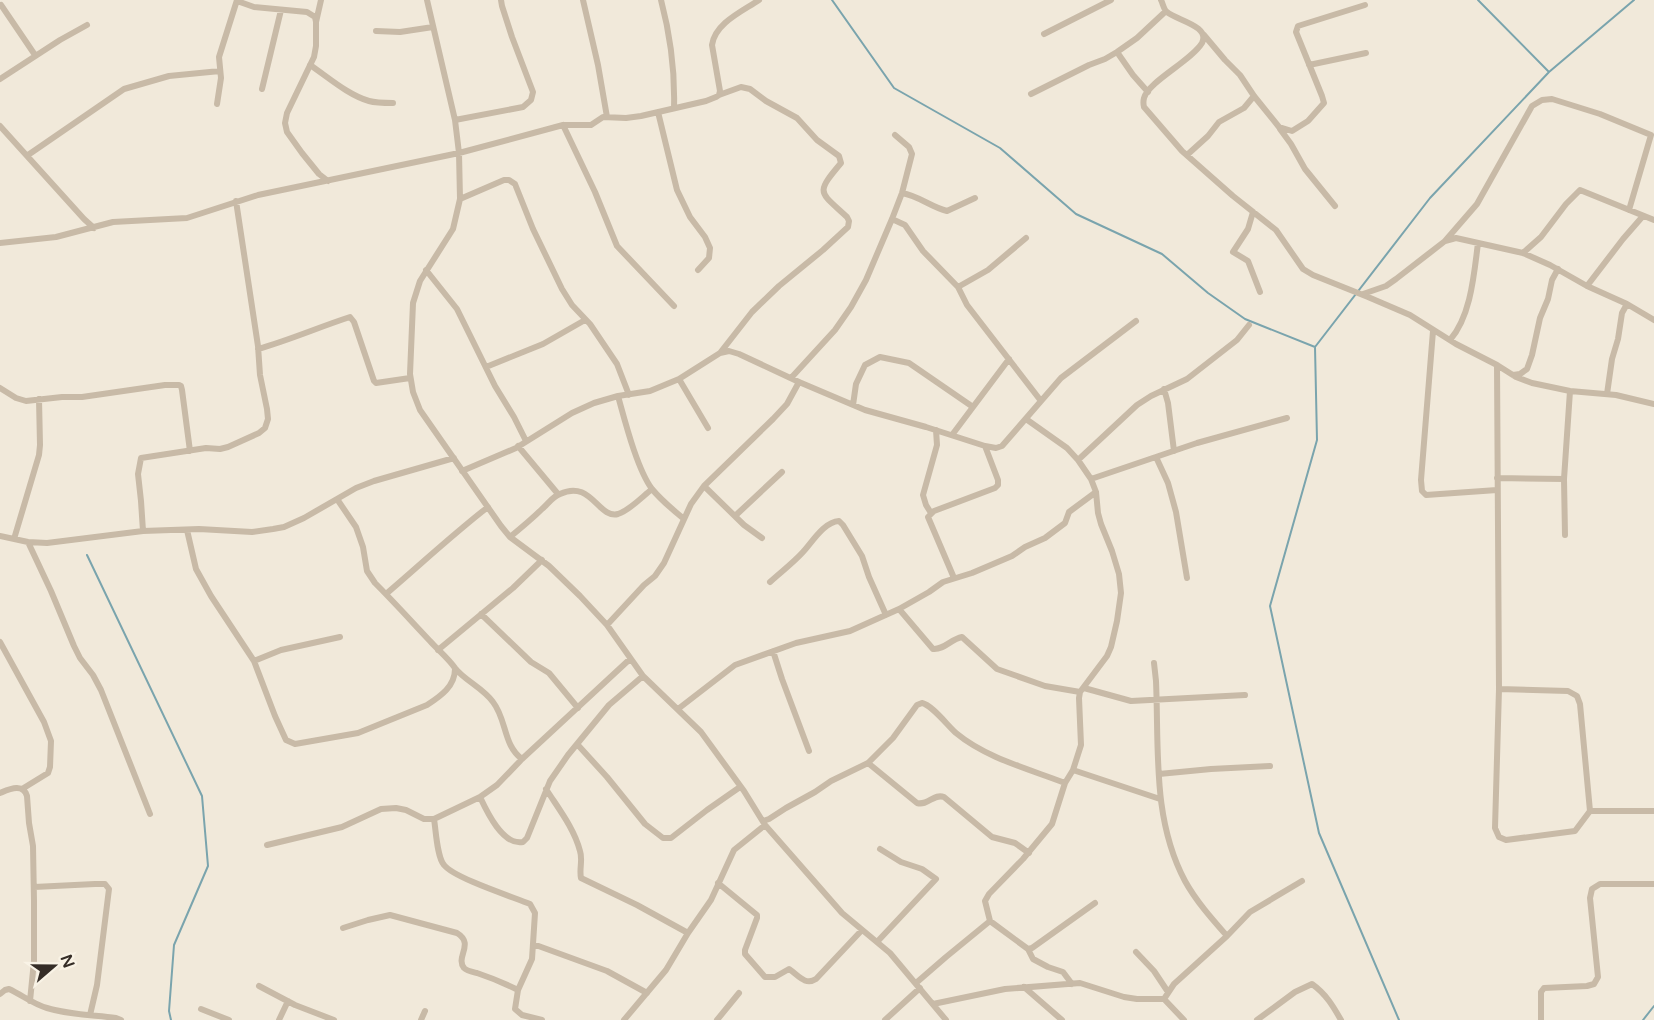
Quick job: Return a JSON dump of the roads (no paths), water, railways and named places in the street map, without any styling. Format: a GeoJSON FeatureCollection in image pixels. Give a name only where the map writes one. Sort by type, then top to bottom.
{"type":"FeatureCollection","features":[{"type":"Feature","properties":{"kind":"street"},"geometry":{"type":"LineString","coordinates":[[321,0],[316,22],[316,46],[310,65],[287,113],[285,123],[287,132],[302,153],[319,174],[329,181]]}},
{"type":"Feature","properties":{"kind":"street"},"geometry":{"type":"LineString","coordinates":[[428,0],[455,120],[459,153],[460,199],[453,229],[420,281],[413,303],[410,378],[420,410],[510,537],[542,560],[607,625],[643,676],[701,732],[764,823],[842,913],[890,953],[946,1020]]}},
{"type":"Feature","properties":{"kind":"street"},"geometry":{"type":"LineString","coordinates":[[455,120],[523,106],[531,100],[533,92],[501,6],[501,0]]}},
{"type":"Feature","properties":{"kind":"street"},"geometry":{"type":"LineString","coordinates":[[583,0],[607,117]]}},
{"type":"Feature","properties":{"kind":"street"},"geometry":{"type":"LineString","coordinates":[[661,0],[666,19],[675,87],[674,108]]}},
{"type":"Feature","properties":{"kind":"street"},"geometry":{"type":"LineString","coordinates":[[718,94],[720,91],[712,45],[713,38],[735,15],[759,0]]}},
{"type":"Feature","properties":{"kind":"street"},"geometry":{"type":"LineString","coordinates":[[1044,34],[1111,0]]}},
{"type":"Feature","properties":{"kind":"street"},"geometry":{"type":"LineString","coordinates":[[1161,0],[1166,11],[1200,31],[1240,75],[1291,144],[1305,169],[1335,206]]}},
{"type":"Feature","properties":{"kind":"street"},"geometry":{"type":"LineString","coordinates":[[217,104],[220,71],[218,62],[237,1],[254,7],[307,12],[315,17],[316,22]]}},
{"type":"Feature","properties":{"kind":"street"},"geometry":{"type":"LineString","coordinates":[[2,4],[36,55]]}},
{"type":"Feature","properties":{"kind":"street"},"geometry":{"type":"LineString","coordinates":[[1279,127],[1292,131],[1308,121],[1324,103],[1296,32],[1298,26],[1365,5]]}},
{"type":"Feature","properties":{"kind":"street"},"geometry":{"type":"LineString","coordinates":[[262,89],[281,10]]}},
{"type":"Feature","properties":{"kind":"street"},"geometry":{"type":"LineString","coordinates":[[1031,94],[1105,59],[1137,38],[1166,11]]}},
{"type":"Feature","properties":{"kind":"street"},"geometry":{"type":"LineString","coordinates":[[0,79],[87,25]]}},
{"type":"Feature","properties":{"kind":"street"},"geometry":{"type":"LineString","coordinates":[[376,31],[400,32],[433,27]]}},
{"type":"Feature","properties":{"kind":"street"},"geometry":{"type":"LineString","coordinates":[[1203,35],[1204,40],[1198,49],[1144,95],[1144,107],[1187,155],[1276,230],[1304,269],[1313,276],[1410,315],[1433,331],[1512,375],[1532,383],[1654,404]]}},
{"type":"Feature","properties":{"kind":"street"},"geometry":{"type":"LineString","coordinates":[[1117,51],[1148,92]]}},
{"type":"Feature","properties":{"kind":"street"},"geometry":{"type":"LineString","coordinates":[[1309,65],[1366,53]]}},
{"type":"Feature","properties":{"kind":"street"},"geometry":{"type":"LineString","coordinates":[[310,65],[366,100],[393,103]]}},
{"type":"Feature","properties":{"kind":"street"},"geometry":{"type":"LineString","coordinates":[[27,155],[124,89],[169,76],[220,71]]}},
{"type":"Feature","properties":{"kind":"street"},"geometry":{"type":"LineString","coordinates":[[0,243],[56,237],[113,222],[187,218],[236,201],[285,188],[329,181],[459,153],[563,125],[591,125],[603,117],[626,118],[658,112],[706,101],[718,94],[741,87],[750,89],[766,101],[797,118],[817,140],[839,156],[841,163],[822,188],[827,198],[847,217],[848,227],[752,312],[720,353],[679,379],[650,391],[618,396],[572,412],[518,446],[462,471]]}},
{"type":"Feature","properties":{"kind":"street"},"geometry":{"type":"LineString","coordinates":[[1187,155],[1220,122],[1244,108],[1254,96]]}},
{"type":"Feature","properties":{"kind":"street"},"geometry":{"type":"LineString","coordinates":[[1361,294],[1380,288],[1396,279],[1445,241],[1477,204],[1532,106],[1542,100],[1552,99],[1600,114],[1651,135],[1629,210]]}},
{"type":"Feature","properties":{"kind":"street"},"geometry":{"type":"LineString","coordinates":[[658,112],[676,190],[710,248],[709,258],[698,270]]}},
{"type":"Feature","properties":{"kind":"street"},"geometry":{"type":"LineString","coordinates":[[563,125],[595,192],[617,246],[674,306]]}},
{"type":"Feature","properties":{"kind":"street"},"geometry":{"type":"LineString","coordinates":[[0,126],[94,228]]}},
{"type":"Feature","properties":{"kind":"street"},"geometry":{"type":"LineString","coordinates":[[791,378],[835,330],[866,280],[902,193],[912,154],[909,147],[895,135]]}},
{"type":"Feature","properties":{"kind":"street"},"geometry":{"type":"LineString","coordinates":[[460,199],[504,180],[515,184],[533,229],[562,289],[617,364],[629,395]]}},
{"type":"Feature","properties":{"kind":"street"},"geometry":{"type":"LineString","coordinates":[[1523,253],[1541,237],[1566,204],[1580,190],[1654,220]]}},
{"type":"Feature","properties":{"kind":"street"},"geometry":{"type":"LineString","coordinates":[[902,193],[912,195],[938,209],[947,211],[975,198]]}},
{"type":"Feature","properties":{"kind":"street"},"geometry":{"type":"LineString","coordinates":[[143,531],[138,474],[140,459],[228,447],[260,433],[265,428],[268,419],[236,201]]}},
{"type":"Feature","properties":{"kind":"street"},"geometry":{"type":"LineString","coordinates":[[1253,212],[1248,229],[1233,252],[1248,261],[1260,292]]}},
{"type":"Feature","properties":{"kind":"street"},"geometry":{"type":"LineString","coordinates":[[1587,286],[1642,216]]}},
{"type":"Feature","properties":{"kind":"street"},"geometry":{"type":"LineString","coordinates":[[892,219],[905,225],[923,251],[958,287],[968,305],[1041,402]]}},
{"type":"Feature","properties":{"kind":"street"},"geometry":{"type":"LineString","coordinates":[[958,287],[988,270],[1026,238]]}},
{"type":"Feature","properties":{"kind":"street"},"geometry":{"type":"LineString","coordinates":[[1445,241],[1456,238],[1523,253],[1627,304],[1654,320]]}},
{"type":"Feature","properties":{"kind":"street"},"geometry":{"type":"LineString","coordinates":[[1450,340],[1461,324],[1473,278],[1478,243]]}},
{"type":"Feature","properties":{"kind":"street"},"geometry":{"type":"LineString","coordinates":[[1512,375],[1527,369],[1540,318],[1548,299],[1552,280],[1558,269]]}},
{"type":"Feature","properties":{"kind":"street"},"geometry":{"type":"LineString","coordinates":[[426,270],[457,309],[526,441]]}},
{"type":"Feature","properties":{"kind":"street"},"geometry":{"type":"LineString","coordinates":[[1606,394],[1622,313],[1627,304]]}},
{"type":"Feature","properties":{"kind":"street"},"geometry":{"type":"LineString","coordinates":[[258,349],[293,339],[350,317],[354,322],[374,381],[382,383],[410,378]]}},
{"type":"Feature","properties":{"kind":"street"},"geometry":{"type":"LineString","coordinates":[[486,368],[543,344],[585,320]]}},
{"type":"Feature","properties":{"kind":"street"},"geometry":{"type":"LineString","coordinates":[[720,353],[729,351],[740,354],[865,410],[996,448],[1002,446],[1061,378],[1136,321]]}},
{"type":"Feature","properties":{"kind":"street"},"geometry":{"type":"LineString","coordinates":[[1078,460],[1137,405],[1187,378],[1215,358],[1237,340],[1249,325]]}},
{"type":"Feature","properties":{"kind":"street"},"geometry":{"type":"LineString","coordinates":[[1433,331],[1422,491],[1426,495],[1497,490]]}},
{"type":"Feature","properties":{"kind":"street"},"geometry":{"type":"LineString","coordinates":[[853,405],[855,384],[865,365],[880,357],[909,363],[973,407]]}},
{"type":"Feature","properties":{"kind":"street"},"geometry":{"type":"LineString","coordinates":[[952,435],[1009,359]]}},
{"type":"Feature","properties":{"kind":"street"},"geometry":{"type":"LineString","coordinates":[[1497,365],[1498,689],[1495,828],[1499,837],[1506,840],[1575,831],[1590,811],[1580,704],[1577,696],[1568,692],[1498,689]]}},
{"type":"Feature","properties":{"kind":"street"},"geometry":{"type":"LineString","coordinates":[[679,379],[708,428]]}},
{"type":"Feature","properties":{"kind":"street"},"geometry":{"type":"LineString","coordinates":[[607,625],[655,576],[664,563],[691,504],[704,486],[787,404],[799,382]]}},
{"type":"Feature","properties":{"kind":"street"},"geometry":{"type":"LineString","coordinates":[[0,388],[26,401],[82,397],[179,384],[182,390],[190,451]]}},
{"type":"Feature","properties":{"kind":"street"},"geometry":{"type":"LineString","coordinates":[[1164,389],[1174,451]]}},
{"type":"Feature","properties":{"kind":"street"},"geometry":{"type":"LineString","coordinates":[[1564,535],[1564,479],[1570,391]]}},
{"type":"Feature","properties":{"kind":"street"},"geometry":{"type":"LineString","coordinates":[[618,396],[638,461],[652,489],[684,519]]}},
{"type":"Feature","properties":{"kind":"street"},"geometry":{"type":"LineString","coordinates":[[14,539],[39,454],[39,399]]}},
{"type":"Feature","properties":{"kind":"street"},"geometry":{"type":"LineString","coordinates":[[1091,479],[1197,442],[1287,417]]}},
{"type":"Feature","properties":{"kind":"street"},"geometry":{"type":"LineString","coordinates":[[1026,419],[1067,448],[1091,479],[1096,492],[1101,524],[1119,574],[1121,592],[1111,647],[1107,656],[1086,683],[1079,698],[1081,746],[1073,770],[1065,783],[1052,824],[1029,853],[989,894],[985,902],[990,921],[1028,949],[1033,959],[1048,968],[1063,972],[1072,984]]}},
{"type":"Feature","properties":{"kind":"street"},"geometry":{"type":"LineString","coordinates":[[932,513],[926,506],[922,495],[937,445],[936,430]]}},
{"type":"Feature","properties":{"kind":"street"},"geometry":{"type":"LineString","coordinates":[[518,446],[558,494]]}},
{"type":"Feature","properties":{"kind":"street"},"geometry":{"type":"LineString","coordinates":[[954,578],[928,519],[932,513],[998,485],[986,446]]}},
{"type":"Feature","properties":{"kind":"street"},"geometry":{"type":"LineString","coordinates":[[1156,457],[1168,483],[1176,512],[1187,578]]}},
{"type":"Feature","properties":{"kind":"street"},"geometry":{"type":"LineString","coordinates":[[0,536],[28,542],[47,543],[143,531],[252,532],[273,529],[304,518],[356,488],[454,458]]}},
{"type":"Feature","properties":{"kind":"street"},"geometry":{"type":"LineString","coordinates":[[735,516],[782,472]]}},
{"type":"Feature","properties":{"kind":"street"},"geometry":{"type":"LineString","coordinates":[[1497,478],[1564,479]]}},
{"type":"Feature","properties":{"kind":"street"},"geometry":{"type":"LineString","coordinates":[[704,486],[762,538]]}},
{"type":"Feature","properties":{"kind":"street"},"geometry":{"type":"LineString","coordinates":[[510,537],[558,494],[570,491],[591,496],[606,512],[612,515],[623,511],[652,489]]}},
{"type":"Feature","properties":{"kind":"street"},"geometry":{"type":"LineString","coordinates":[[678,709],[735,665],[796,643],[850,631],[899,609],[943,582],[1005,559],[1025,546],[1045,538],[1065,523],[1069,512],[1096,492]]}},
{"type":"Feature","properties":{"kind":"street"},"geometry":{"type":"LineString","coordinates":[[337,499],[356,527],[363,547],[367,572],[438,650],[453,663],[456,669],[486,693],[498,709],[510,747],[522,759]]}},
{"type":"Feature","properties":{"kind":"street"},"geometry":{"type":"LineString","coordinates":[[386,594],[488,507]]}},
{"type":"Feature","properties":{"kind":"street"},"geometry":{"type":"LineString","coordinates":[[770,582],[829,524],[839,521],[862,556],[886,615]]}},
{"type":"Feature","properties":{"kind":"street"},"geometry":{"type":"LineString","coordinates":[[187,530],[196,569],[254,661],[286,740],[295,744],[358,733],[427,705],[439,698],[450,687],[456,669]]}},
{"type":"Feature","properties":{"kind":"street"},"geometry":{"type":"LineString","coordinates":[[28,542],[74,646],[101,690],[150,814]]}},
{"type":"Feature","properties":{"kind":"street"},"geometry":{"type":"LineString","coordinates":[[438,650],[513,588],[542,560]]}},
{"type":"Feature","properties":{"kind":"street"},"geometry":{"type":"LineString","coordinates":[[899,609],[933,649],[938,649],[961,637],[997,669],[1045,686],[1082,690],[1131,701],[1245,694]]}},
{"type":"Feature","properties":{"kind":"street"},"geometry":{"type":"LineString","coordinates":[[481,614],[531,662],[549,673],[578,708]]}},
{"type":"Feature","properties":{"kind":"street"},"geometry":{"type":"LineString","coordinates":[[254,661],[282,650],[340,637]]}},
{"type":"Feature","properties":{"kind":"street"},"geometry":{"type":"LineString","coordinates":[[0,642],[44,722],[51,741],[48,772],[22,789]]}},
{"type":"Feature","properties":{"kind":"street"},"geometry":{"type":"LineString","coordinates":[[773,651],[809,751]]}},
{"type":"Feature","properties":{"kind":"street"},"geometry":{"type":"LineString","coordinates":[[267,845],[342,826],[381,809],[396,808],[424,819],[434,819],[480,797],[497,785],[630,659]]}},
{"type":"Feature","properties":{"kind":"street"},"geometry":{"type":"LineString","coordinates":[[1154,663],[1163,823],[1171,850],[1185,882],[1227,936]]}},
{"type":"Feature","properties":{"kind":"street"},"geometry":{"type":"LineString","coordinates":[[480,797],[503,834],[514,842],[523,842],[527,838],[550,781],[609,705],[643,676]]}},
{"type":"Feature","properties":{"kind":"street"},"geometry":{"type":"LineString","coordinates":[[628,1019],[666,970],[711,900],[734,850],[769,819],[831,781],[868,763],[893,738],[917,705],[922,702],[929,705],[949,726],[974,745],[997,757],[1065,783]]}},
{"type":"Feature","properties":{"kind":"street"},"geometry":{"type":"LineString","coordinates":[[577,744],[645,824],[663,838],[671,838],[740,787]]}},
{"type":"Feature","properties":{"kind":"street"},"geometry":{"type":"LineString","coordinates":[[868,763],[917,803],[925,803],[937,796],[944,797],[992,837],[1015,843],[1029,853]]}},
{"type":"Feature","properties":{"kind":"street"},"geometry":{"type":"LineString","coordinates":[[1159,774],[1270,766]]}},
{"type":"Feature","properties":{"kind":"street"},"geometry":{"type":"LineString","coordinates":[[1073,770],[1160,799]]}},
{"type":"Feature","properties":{"kind":"street"},"geometry":{"type":"LineString","coordinates":[[0,793],[17,788],[26,792],[27,796],[33,846],[34,887],[34,961],[30,1001]]}},
{"type":"Feature","properties":{"kind":"street"},"geometry":{"type":"LineString","coordinates":[[546,789],[570,827],[581,851],[580,879],[637,905],[688,933]]}},
{"type":"Feature","properties":{"kind":"street"},"geometry":{"type":"LineString","coordinates":[[1590,811],[1654,811]]}},
{"type":"Feature","properties":{"kind":"street"},"geometry":{"type":"LineString","coordinates":[[434,819],[441,860],[447,868],[475,883],[533,907],[535,913],[532,959],[518,990],[515,1009],[518,1013],[542,1020]]}},
{"type":"Feature","properties":{"kind":"street"},"geometry":{"type":"LineString","coordinates":[[877,942],[936,879],[922,869],[901,862],[880,849]]}},
{"type":"Feature","properties":{"kind":"street"},"geometry":{"type":"LineString","coordinates":[[1164,999],[1168,992],[1250,912],[1302,881]]}},
{"type":"Feature","properties":{"kind":"street"},"geometry":{"type":"LineString","coordinates":[[718,883],[757,915],[758,918],[745,954],[765,977],[776,977],[789,969],[807,982],[812,982],[862,930]]}},
{"type":"Feature","properties":{"kind":"street"},"geometry":{"type":"LineString","coordinates":[[34,887],[105,884],[109,889],[97,985],[90,1015]]}},
{"type":"Feature","properties":{"kind":"street"},"geometry":{"type":"LineString","coordinates":[[1541,1020],[1541,992],[1544,988],[1587,986],[1594,984],[1598,977],[1590,898],[1592,889],[1600,885],[1654,884]]}},
{"type":"Feature","properties":{"kind":"street"},"geometry":{"type":"LineString","coordinates":[[1028,949],[1062,928],[1095,903]]}},
{"type":"Feature","properties":{"kind":"street"},"geometry":{"type":"LineString","coordinates":[[343,927],[390,915],[457,933],[465,941],[462,962],[464,968],[498,979],[518,990]]}},
{"type":"Feature","properties":{"kind":"street"},"geometry":{"type":"LineString","coordinates":[[885,1020],[946,957],[990,921]]}},
{"type":"Feature","properties":{"kind":"street"},"geometry":{"type":"LineString","coordinates":[[533,944],[607,971],[647,993]]}},
{"type":"Feature","properties":{"kind":"street"},"geometry":{"type":"LineString","coordinates":[[1136,952],[1154,971],[1168,992]]}},
{"type":"Feature","properties":{"kind":"street"},"geometry":{"type":"LineString","coordinates":[[933,1004],[1024,987],[1080,984],[1124,997],[1164,999],[1184,1020]]}},
{"type":"Feature","properties":{"kind":"street"},"geometry":{"type":"LineString","coordinates":[[1257,1020],[1295,992],[1312,984],[1323,991],[1341,1020]]}},
{"type":"Feature","properties":{"kind":"street"},"geometry":{"type":"LineString","coordinates":[[259,986],[311,1012],[334,1020]]}},
{"type":"Feature","properties":{"kind":"street"},"geometry":{"type":"LineString","coordinates":[[1024,987],[1062,1020]]}},
{"type":"Feature","properties":{"kind":"street"},"geometry":{"type":"LineString","coordinates":[[0,994],[9,989],[47,1008],[77,1015],[116,1017],[121,1020]]}},
{"type":"Feature","properties":{"kind":"street"},"geometry":{"type":"LineString","coordinates":[[717,1020],[739,993]]}},
{"type":"Feature","properties":{"kind":"street"},"geometry":{"type":"LineString","coordinates":[[279,1020],[288,1001]]}},
{"type":"Feature","properties":{"kind":"street"},"geometry":{"type":"LineString","coordinates":[[201,1009],[229,1020]]}},
{"type":"Feature","properties":{"kind":"street"},"geometry":{"type":"LineString","coordinates":[[421,1020],[425,1011]]}},
{"type":"Feature","properties":{"kind":"street"},"geometry":{"type":"LineString","coordinates":[[1264,1014],[1270,1020]]}},
{"type":"Feature","properties":{"kind":"waterway"},"geometry":{"type":"LineString","coordinates":[[832,0],[894,88],[1000,148],[1076,214],[1162,254],[1208,293],[1245,319],[1315,347]]}},
{"type":"Feature","properties":{"kind":"waterway"},"geometry":{"type":"LineString","coordinates":[[1478,0],[1549,72]]}},
{"type":"Feature","properties":{"kind":"waterway"},"geometry":{"type":"LineString","coordinates":[[1399,1020],[1319,833],[1270,606],[1317,440],[1315,347],[1430,198],[1549,72],[1634,0]]}},
{"type":"Feature","properties":{"kind":"waterway"},"geometry":{"type":"LineString","coordinates":[[87,555],[202,796],[208,866],[174,945],[169,1011],[171,1020]]}},
{"type":"Feature","properties":{"kind":"waterway"},"geometry":{"type":"LineString","coordinates":[[1643,1020],[1654,1006]]}}]}
